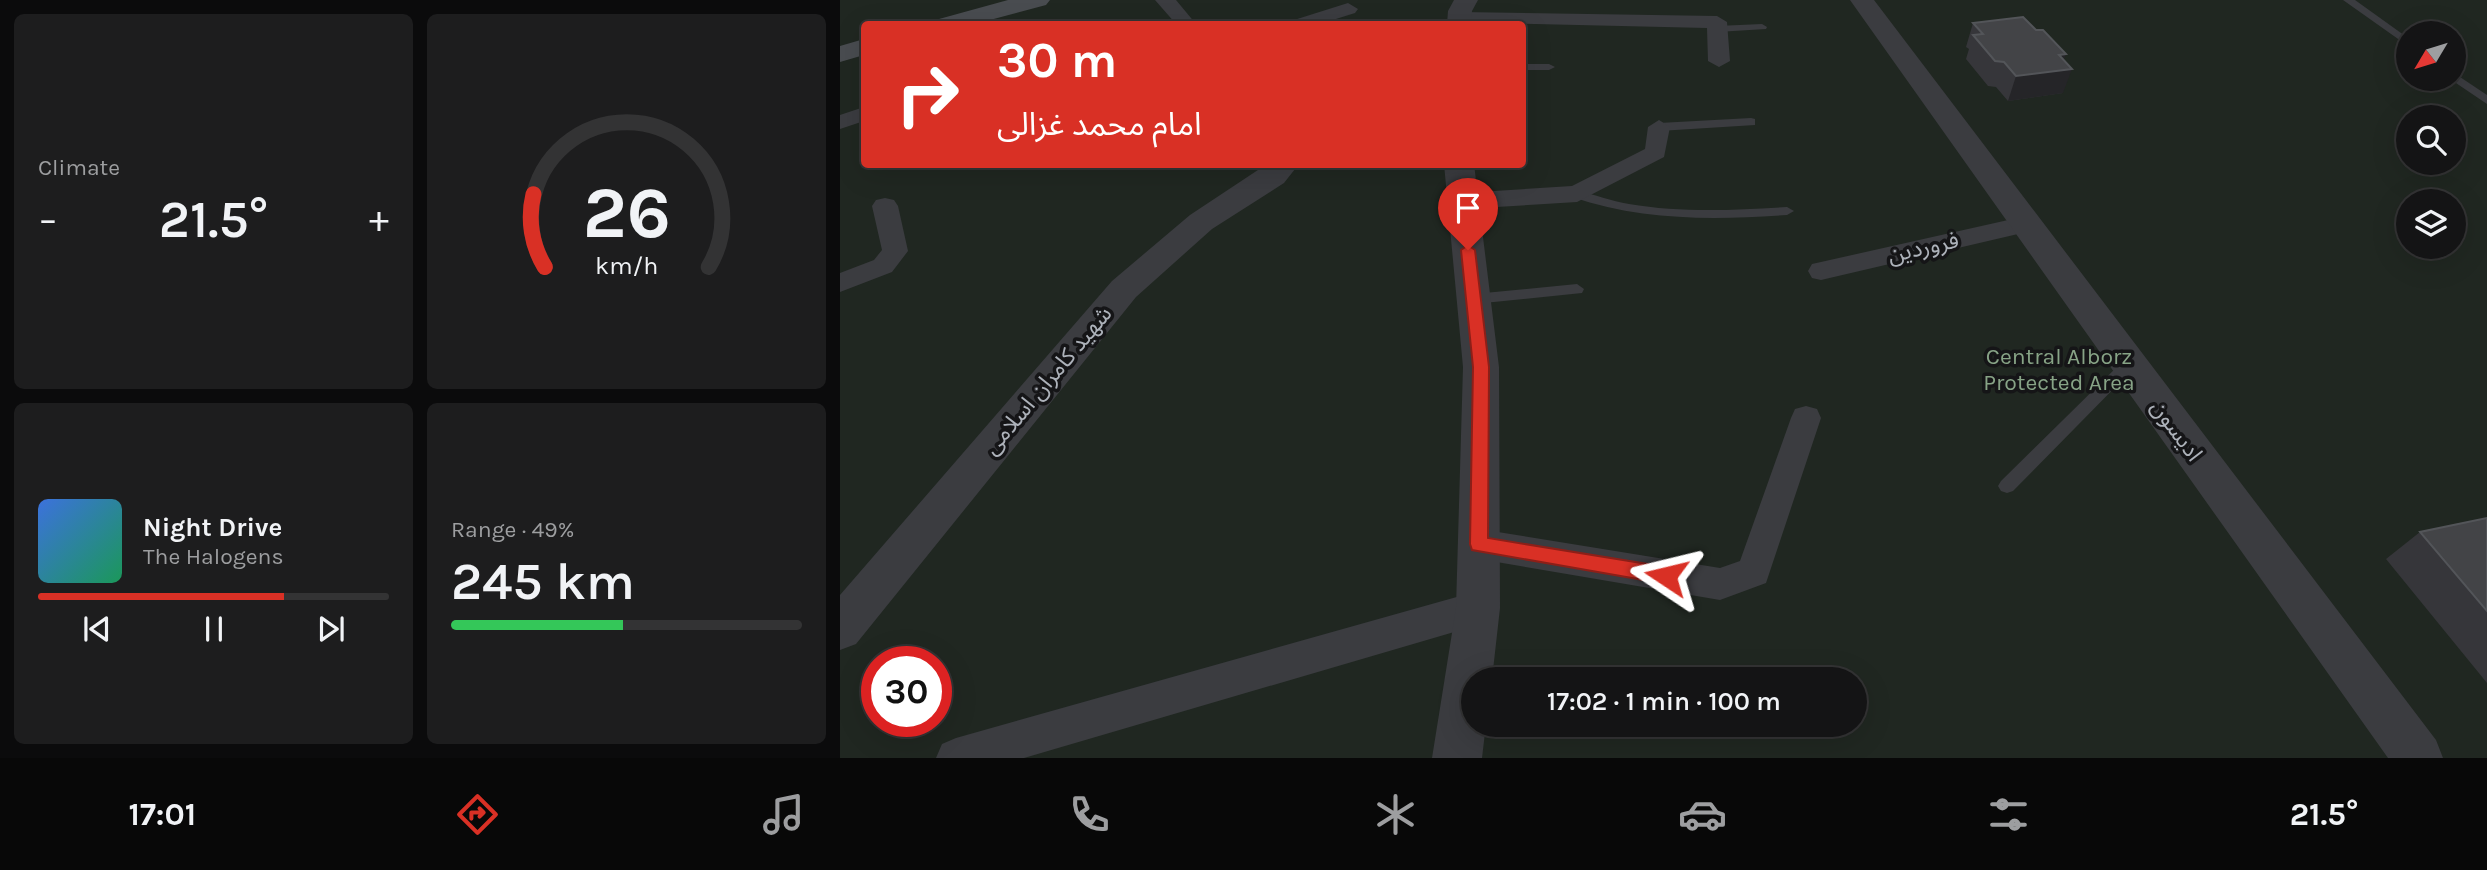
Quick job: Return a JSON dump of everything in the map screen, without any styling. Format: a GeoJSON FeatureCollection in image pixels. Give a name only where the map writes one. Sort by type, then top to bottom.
{"type":"FeatureCollection","features":[{"type":"Feature","properties":{"kind":"main road"},"geometry":{"type":"LineString","coordinates":[[959,21],[1037,0]]}},
{"type":"Feature","properties":{"kind":"main road"},"geometry":{"type":"LineString","coordinates":[[840,54],[861,48]]}},
{"type":"Feature","properties":{"kind":"street"},"geometry":{"type":"LineString","coordinates":[[1165,0],[1183,21]]}},
{"type":"Feature","properties":{"kind":"street","name":"ادیسون"},"geometry":{"type":"LineString","coordinates":[[1862,0],[2417,758]]}},
{"type":"Feature","properties":{"kind":"street"},"geometry":{"type":"LineString","coordinates":[[1310,21],[1348,9]]}},
{"type":"Feature","properties":{"kind":"street"},"geometry":{"type":"LineString","coordinates":[[1458,16],[1717,22],[1719,61]]}},
{"type":"Feature","properties":{"kind":"street"},"geometry":{"type":"LineString","coordinates":[[840,121],[861,115]]}},
{"type":"Feature","properties":{"kind":"street"},"geometry":{"type":"LineString","coordinates":[[1457,758],[1478,608],[1481,367],[1461,183],[1577,194],[1656,152],[1659,127]]}},
{"type":"Feature","properties":{"kind":"street","name":"شهید کامران اسلامی"},"geometry":{"type":"LineString","coordinates":[[840,629],[1124,289],[1201,222],[1273,176],[1281,168]]}},
{"type":"Feature","properties":{"kind":"street"},"geometry":{"type":"LineString","coordinates":[[840,283],[883,266],[895,251],[885,206]]}},
{"type":"Feature","properties":{"kind":"street","name":"فروردین"},"geometry":{"type":"LineString","coordinates":[[1821,271],[2026,224]]}},
{"type":"Feature","properties":{"kind":"street"},"geometry":{"type":"LineString","coordinates":[[1479,544],[1720,584],[1754,572],[1806,418]]}},
{"type":"Feature","properties":{"kind":"street"},"geometry":{"type":"LineString","coordinates":[[956,758],[1478,608]]}},
{"type":"Feature","properties":{"kind":"lane"},"geometry":{"type":"LineString","coordinates":[[2348,0],[2396,34]]}},
{"type":"Feature","properties":{"kind":"lane"},"geometry":{"type":"LineString","coordinates":[[1717,29],[1762,27]]}},
{"type":"Feature","properties":{"kind":"lane"},"geometry":{"type":"LineString","coordinates":[[1526,67],[1549,67]]}},
{"type":"Feature","properties":{"kind":"lane"},"geometry":{"type":"LineString","coordinates":[[2466,85],[2487,100]]}},
{"type":"Feature","properties":{"kind":"lane"},"geometry":{"type":"LineString","coordinates":[[1659,127],[1751,122]]}},
{"type":"Feature","properties":{"kind":"lane"},"geometry":{"type":"LineString","coordinates":[[1577,194],[1610,207],[1710,217],[1787,211]]}},
{"type":"Feature","properties":{"kind":"lane"},"geometry":{"type":"LineString","coordinates":[[1474,299],[1577,289]]}},
{"type":"Feature","properties":{"kind":"lane"},"geometry":{"type":"LineString","coordinates":[[2007,486],[2129,364]]}},
{"type":"Feature","properties":{"kind":"green space","name":"Central Alborz Protected Area"},"geometry":{"type":"Polygon","coordinates":[[[840,0],[2487,0],[2487,758],[840,758],[840,0]]]}},
{"type":"Feature","properties":{"kind":"building"},"geometry":{"type":"Polygon","coordinates":[[[2023,17],[2036,30],[2043,30],[2066,54],[2059,55],[2072,69],[2016,76],[2004,62],[1995,61],[1973,35],[1983,34],[1973,23],[2023,17]]]}},
{"type":"Feature","properties":{"kind":"building"},"geometry":{"type":"Polygon","coordinates":[[[2487,518],[2487,611],[2420,532],[2487,518]]]}},
{"type":"Feature","properties":{"kind":"route"},"geometry":{"type":"LineString","coordinates":[[1468,250],[1481,367],[1479,544],[1666,576]]}}]}
